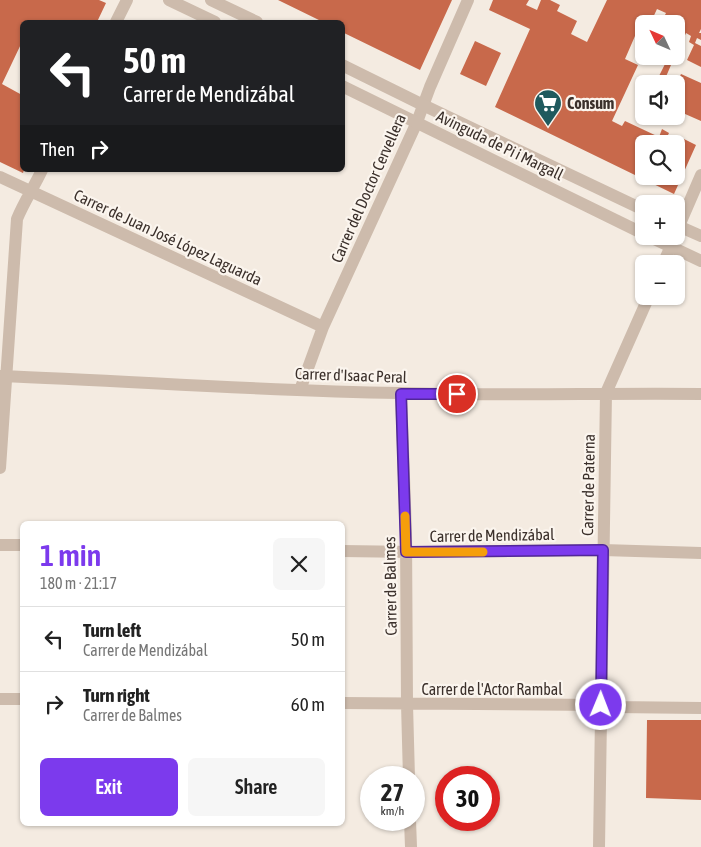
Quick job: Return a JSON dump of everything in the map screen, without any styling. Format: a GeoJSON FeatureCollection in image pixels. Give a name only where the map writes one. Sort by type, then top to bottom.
{"type":"FeatureCollection","features":[{"type":"Feature","properties":{"kind":"street"},"geometry":{"type":"LineString","coordinates":[[117,20],[127,0]]}},
{"type":"Feature","properties":{"kind":"street"},"geometry":{"type":"LineString","coordinates":[[169,0],[211,20]]}},
{"type":"Feature","properties":{"kind":"street"},"geometry":{"type":"LineString","coordinates":[[211,0],[253,20]]}},
{"type":"Feature","properties":{"kind":"street","name":"Carrer del Doctor Cervellera"},"geometry":{"type":"LineString","coordinates":[[300,390],[323,327],[417,122],[468,0]]}},
{"type":"Feature","properties":{"kind":"street","name":"Avinguda de Pi i Margall"},"geometry":{"type":"LineString","coordinates":[[345,66],[635,206]]}},
{"type":"Feature","properties":{"kind":"street","name":"Avinguda de Pi i Margall"},"geometry":{"type":"LineString","coordinates":[[345,87],[635,230]]}},
{"type":"Feature","properties":{"kind":"street"},"geometry":{"type":"LineString","coordinates":[[0,468],[3,376],[18,219],[23,205],[41,172]]}},
{"type":"Feature","properties":{"kind":"street"},"geometry":{"type":"LineString","coordinates":[[685,212],[701,176]]}},
{"type":"Feature","properties":{"kind":"street","name":"Carrer de Juan José López Laguarda"},"geometry":{"type":"LineString","coordinates":[[0,178],[323,327]]}},
{"type":"Feature","properties":{"kind":"street"},"geometry":{"type":"LineString","coordinates":[[685,235],[701,236]]}},
{"type":"Feature","properties":{"kind":"street"},"geometry":{"type":"LineString","coordinates":[[685,245],[701,262]]}},
{"type":"Feature","properties":{"kind":"street"},"geometry":{"type":"LineString","coordinates":[[606,394],[645,305]]}},
{"type":"Feature","properties":{"kind":"street","name":"Carrer d'Isaac Peral"},"geometry":{"type":"LineString","coordinates":[[3,376],[401,394],[701,394]]}},
{"type":"Feature","properties":{"kind":"street","name":"Carrer de Balmes"},"geometry":{"type":"LineString","coordinates":[[401,394],[406,552],[409,766]]}},
{"type":"Feature","properties":{"kind":"street","name":"Carrer de Paterna"},"geometry":{"type":"LineString","coordinates":[[599,847],[606,394]]}},
{"type":"Feature","properties":{"kind":"street"},"geometry":{"type":"LineString","coordinates":[[0,545],[20,545]]}},
{"type":"Feature","properties":{"kind":"street","name":"Carrer de Mendizábal"},"geometry":{"type":"LineString","coordinates":[[345,551],[603,550],[701,553]]}},
{"type":"Feature","properties":{"kind":"street"},"geometry":{"type":"LineString","coordinates":[[0,699],[20,699]]}},
{"type":"Feature","properties":{"kind":"street","name":"Carrer de l'Actor Rambal"},"geometry":{"type":"LineString","coordinates":[[345,703],[601,705],[614,707],[701,708]]}},
{"type":"Feature","properties":{"kind":"street"},"geometry":{"type":"LineString","coordinates":[[410,831],[411,847]]}},
{"type":"Feature","properties":{"kind":"building"},"geometry":{"type":"Polygon","coordinates":[[[0,0],[99,0],[106,3],[98,20],[20,20],[20,46],[2,84],[20,94],[20,172],[0,162],[0,0]]]}},
{"type":"Feature","properties":{"kind":"building"},"geometry":{"type":"Polygon","coordinates":[[[278,0],[452,0],[420,70],[345,33],[345,20],[319,20],[278,0]]]}},
{"type":"Feature","properties":{"kind":"building"},"geometry":{"type":"Polygon","coordinates":[[[493,0],[529,0],[526,5],[537,10],[541,0],[550,0],[560,5],[557,11],[577,21],[571,34],[587,42],[607,0],[701,0],[701,29],[699,33],[701,33],[701,40],[697,38],[695,43],[701,46],[701,67],[687,60],[694,45],[689,42],[691,36],[686,33],[685,35],[685,15],[665,15],[666,13],[657,9],[654,15],[635,15],[635,36],[625,59],[638,65],[612,121],[622,126],[625,121],[655,135],[635,135],[635,175],[495,107],[530,29],[489,10],[493,0]]]}},
{"type":"Feature","properties":{"kind":"building"},"geometry":{"type":"Polygon","coordinates":[[[475,41],[501,53],[486,86],[460,74],[475,41]]]}},
{"type":"Feature","properties":{"kind":"building"},"geometry":{"type":"Polygon","coordinates":[[[664,65],[671,65],[667,75],[660,75],[664,65]]]}},
{"type":"Feature","properties":{"kind":"building"},"geometry":{"type":"Polygon","coordinates":[[[685,76],[701,83],[701,121],[685,114],[685,76]]]}},
{"type":"Feature","properties":{"kind":"building"},"geometry":{"type":"Polygon","coordinates":[[[662,129],[669,133],[668,135],[660,135],[662,129]]]}},
{"type":"Feature","properties":{"kind":"building"},"geometry":{"type":"Polygon","coordinates":[[[685,140],[696,145],[685,170],[685,140]]]}},
{"type":"Feature","properties":{"kind":"building"},"geometry":{"type":"Polygon","coordinates":[[[655,185],[678,185],[674,194],[655,185]]]}},
{"type":"Feature","properties":{"kind":"building"},"geometry":{"type":"Polygon","coordinates":[[[647,720],[701,720],[701,800],[646,798],[647,720]]]}},
{"type":"Feature","properties":{"kind":"slow traffic"},"geometry":{"type":"LineString","coordinates":[[405,516],[406,552],[483,552]]}},
{"type":"Feature","properties":{"kind":"place","name":"Consum"},"geometry":{"type":"Point","coordinates":[548,127]}},
{"type":"Feature","properties":{"kind":"route"},"geometry":{"type":"LineString","coordinates":[[457,394],[401,394],[406,552],[603,550],[601,705]]}}]}
